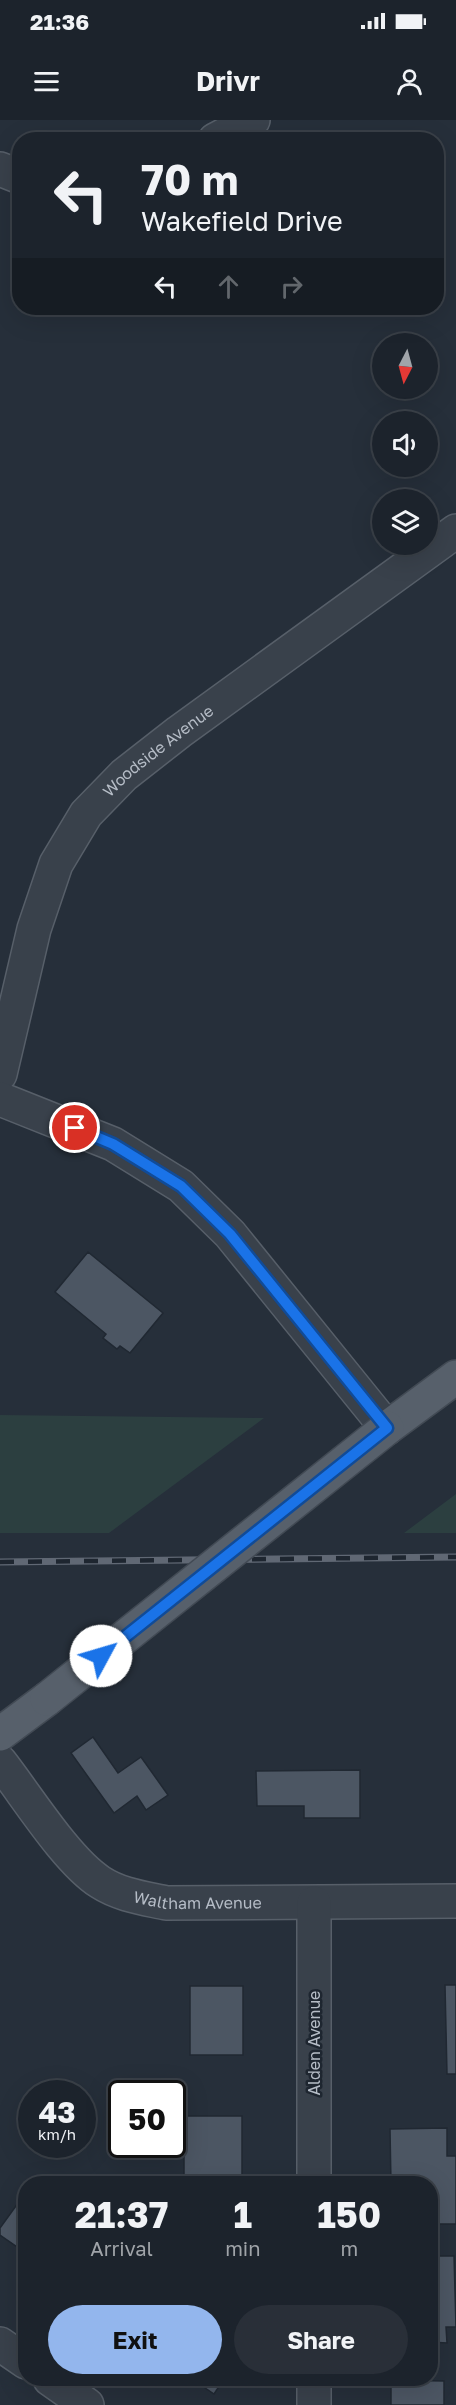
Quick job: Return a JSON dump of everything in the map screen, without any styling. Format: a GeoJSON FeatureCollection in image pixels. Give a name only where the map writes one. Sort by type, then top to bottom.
{"type":"FeatureCollection","features":[{"type":"Feature","properties":{"kind":"main road"},"geometry":{"type":"LineString","coordinates":[[0,1734],[387,1428],[456,1377]]}},
{"type":"Feature","properties":{"kind":"street"},"geometry":{"type":"LineString","coordinates":[[230,132],[253,120]]}},
{"type":"Feature","properties":{"kind":"street","name":"Woodside Avenue"},"geometry":{"type":"LineString","coordinates":[[0,1074],[34,929],[56,864],[86,814],[124,775],[179,732],[456,531]]}},
{"type":"Feature","properties":{"kind":"street"},"geometry":{"type":"LineString","coordinates":[[0,1099],[113,1144],[181,1186],[230,1234],[387,1428]]}},
{"type":"Feature","properties":{"kind":"street","name":"Waltham Avenue"},"geometry":{"type":"LineString","coordinates":[[0,1762],[71,1856],[100,1882],[128,1896],[166,1903],[456,1901]]}},
{"type":"Feature","properties":{"kind":"street","name":"Alden Avenue"},"geometry":{"type":"LineString","coordinates":[[314,1903],[314,2176]]}},
{"type":"Feature","properties":{"kind":"street"},"geometry":{"type":"LineString","coordinates":[[0,2344],[18,2356]]}},
{"type":"Feature","properties":{"kind":"street"},"geometry":{"type":"LineString","coordinates":[[60,2386],[87,2405]]}},
{"type":"Feature","properties":{"kind":"street"},"geometry":{"type":"LineString","coordinates":[[314,2386],[314,2405]]}},
{"type":"Feature","properties":{"kind":"shaded area"},"geometry":{"type":"Polygon","coordinates":[[[0,1415],[264,1418],[109,1533],[0,1533],[0,1415]]]}},
{"type":"Feature","properties":{"kind":"shaded area"},"geometry":{"type":"Polygon","coordinates":[[[456,1494],[456,1533],[404,1533],[456,1494]]]}},
{"type":"Feature","properties":{"kind":"building"},"geometry":{"type":"Polygon","coordinates":[[[88,1252],[163,1313],[130,1353],[120,1346],[117,1349],[103,1338],[106,1334],[55,1292],[88,1252]]]}},
{"type":"Feature","properties":{"kind":"building"},"geometry":{"type":"Polygon","coordinates":[[[93,1737],[118,1773],[141,1757],[168,1795],[146,1810],[137,1796],[114,1813],[71,1753],[93,1737]]]}},
{"type":"Feature","properties":{"kind":"building"},"geometry":{"type":"Polygon","coordinates":[[[360,1770],[360,1818],[304,1818],[304,1806],[257,1806],[256,1771],[360,1770]]]}},
{"type":"Feature","properties":{"kind":"building"},"geometry":{"type":"Polygon","coordinates":[[[445,1985],[456,1985],[456,2074],[447,2074],[445,1985]]]}},
{"type":"Feature","properties":{"kind":"building"},"geometry":{"type":"Polygon","coordinates":[[[190,1986],[243,1986],[243,2055],[190,2055],[190,1986]]]}},
{"type":"Feature","properties":{"kind":"building"},"geometry":{"type":"Polygon","coordinates":[[[186,2116],[242,2116],[242,2176],[184,2176],[186,2116]]]}},
{"type":"Feature","properties":{"kind":"building"},"geometry":{"type":"Polygon","coordinates":[[[447,2128],[447,2156],[456,2156],[456,2224],[438,2224],[438,2176],[391,2176],[390,2129],[447,2128]]]}},
{"type":"Feature","properties":{"kind":"building"},"geometry":{"type":"Polygon","coordinates":[[[18,2203],[18,2247],[0,2235],[0,2228],[18,2203]]]}},
{"type":"Feature","properties":{"kind":"building"},"geometry":{"type":"Polygon","coordinates":[[[438,2256],[454,2256],[456,2327],[446,2327],[447,2343],[438,2342],[438,2256]]]}},
{"type":"Feature","properties":{"kind":"building"},"geometry":{"type":"Polygon","coordinates":[[[438,2381],[444,2381],[444,2405],[391,2405],[391,2386],[438,2386],[438,2381]]]}},
{"type":"Feature","properties":{"kind":"building"},"geometry":{"type":"Polygon","coordinates":[[[202,2386],[219,2386],[214,2394],[202,2386]]]}},
{"type":"Feature","properties":{"kind":"railway"},"geometry":{"type":"LineString","coordinates":[[0,1562],[456,1557]]}},
{"type":"Feature","properties":{"kind":"route"},"geometry":{"type":"LineString","coordinates":[[75,1128],[113,1144],[181,1186],[230,1234],[387,1428],[101,1656]]}}]}
